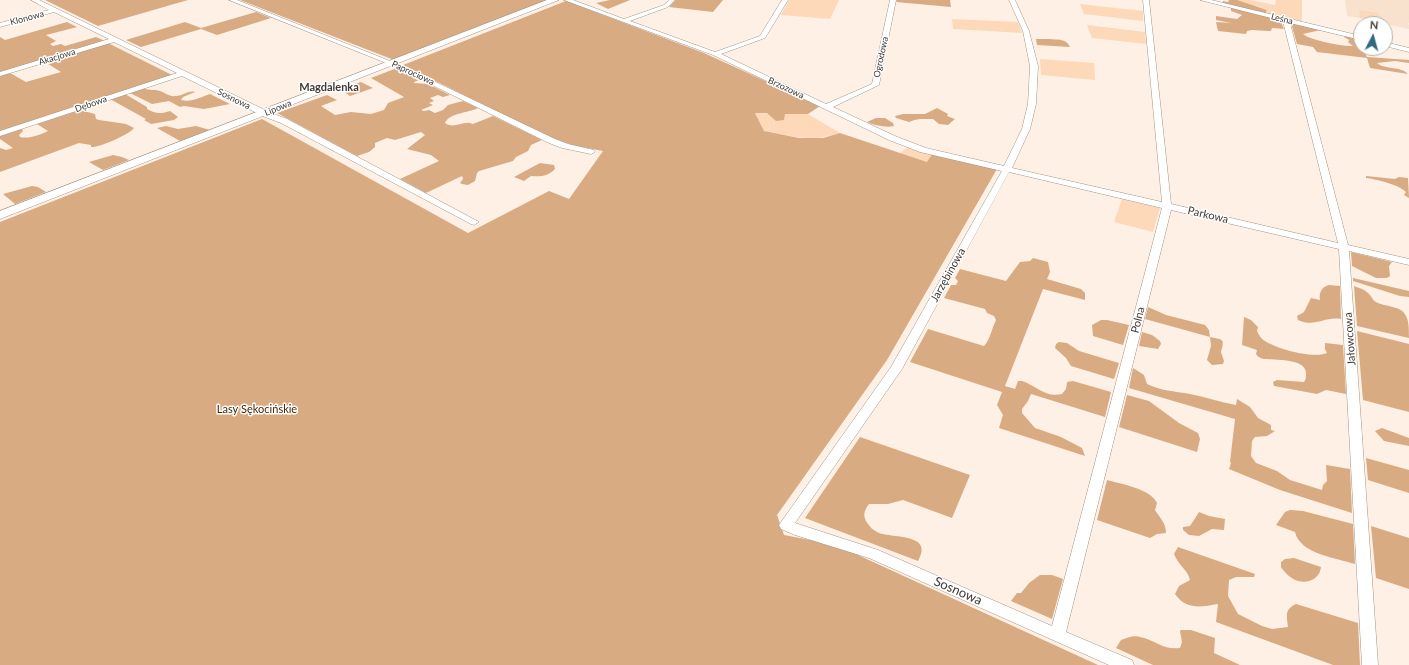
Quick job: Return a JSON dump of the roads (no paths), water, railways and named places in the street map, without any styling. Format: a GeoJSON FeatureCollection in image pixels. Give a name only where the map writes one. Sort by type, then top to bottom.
{"type":"FeatureCollection","features":[{"type":"Feature","properties":{"kind":"street","name":"Sosnowa"},"geometry":{"type":"LineString","coordinates":[[34,0],[264,114],[284,121],[474,222]]}},
{"type":"Feature","properties":{"kind":"street","name":"Paprociowa"},"geometry":{"type":"LineString","coordinates":[[232,0],[393,63],[552,141],[565,146],[591,152]]}},
{"type":"Feature","properties":{"kind":"street","name":"Lipowa"},"geometry":{"type":"LineString","coordinates":[[0,215],[555,0]]}},
{"type":"Feature","properties":{"kind":"street","name":"Brzozowa"},"geometry":{"type":"LineString","coordinates":[[567,0],[715,54],[913,147],[1007,169]]}},
{"type":"Feature","properties":{"kind":"street"},"geometry":{"type":"LineString","coordinates":[[624,21],[666,6],[672,0]]}},
{"type":"Feature","properties":{"kind":"street"},"geometry":{"type":"LineString","coordinates":[[715,54],[763,38],[785,0]]}},
{"type":"Feature","properties":{"kind":"street","name":"Ogrodowa"},"geometry":{"type":"LineString","coordinates":[[826,107],[875,85],[893,0]]}},
{"type":"Feature","properties":{"kind":"street","name":"Jarzębinowa"},"geometry":{"type":"LineString","coordinates":[[786,525],[896,369],[1007,169],[1026,129],[1032,104],[1034,66],[1026,31],[1012,0]]}},
{"type":"Feature","properties":{"kind":"street","name":"Polna"},"geometry":{"type":"LineString","coordinates":[[1058,634],[1166,205],[1146,0]]}},
{"type":"Feature","properties":{"kind":"street","name":"Leśna"},"geometry":{"type":"LineString","coordinates":[[1203,0],[1353,36]]}},
{"type":"Feature","properties":{"kind":"street","name":"Klonowa"},"geometry":{"type":"LineString","coordinates":[[0,25],[55,10]]}},
{"type":"Feature","properties":{"kind":"street","name":"Jałowcowa"},"geometry":{"type":"LineString","coordinates":[[1286,20],[1344,247],[1370,665]]}},
{"type":"Feature","properties":{"kind":"street","name":"Akacjowa"},"geometry":{"type":"LineString","coordinates":[[0,74],[114,40]]}},
{"type":"Feature","properties":{"kind":"street"},"geometry":{"type":"LineString","coordinates":[[1393,46],[1409,50]]}},
{"type":"Feature","properties":{"kind":"street","name":"Dębowa"},"geometry":{"type":"LineString","coordinates":[[0,134],[182,73]]}},
{"type":"Feature","properties":{"kind":"street","name":"Parkowa"},"geometry":{"type":"LineString","coordinates":[[1007,169],[1409,262]]}},
{"type":"Feature","properties":{"kind":"street","name":"Sosnowa"},"geometry":{"type":"LineString","coordinates":[[786,525],[800,531],[873,554],[1126,665]]}},
{"type":"Feature","properties":{"kind":"district","name":"Magdalenka"},"geometry":{"type":"Point","coordinates":[329,87]}},
{"type":"Feature","properties":{"kind":"park label","name":"Lasy Sękocińskie"},"geometry":{"type":"Point","coordinates":[257,409]}}]}
